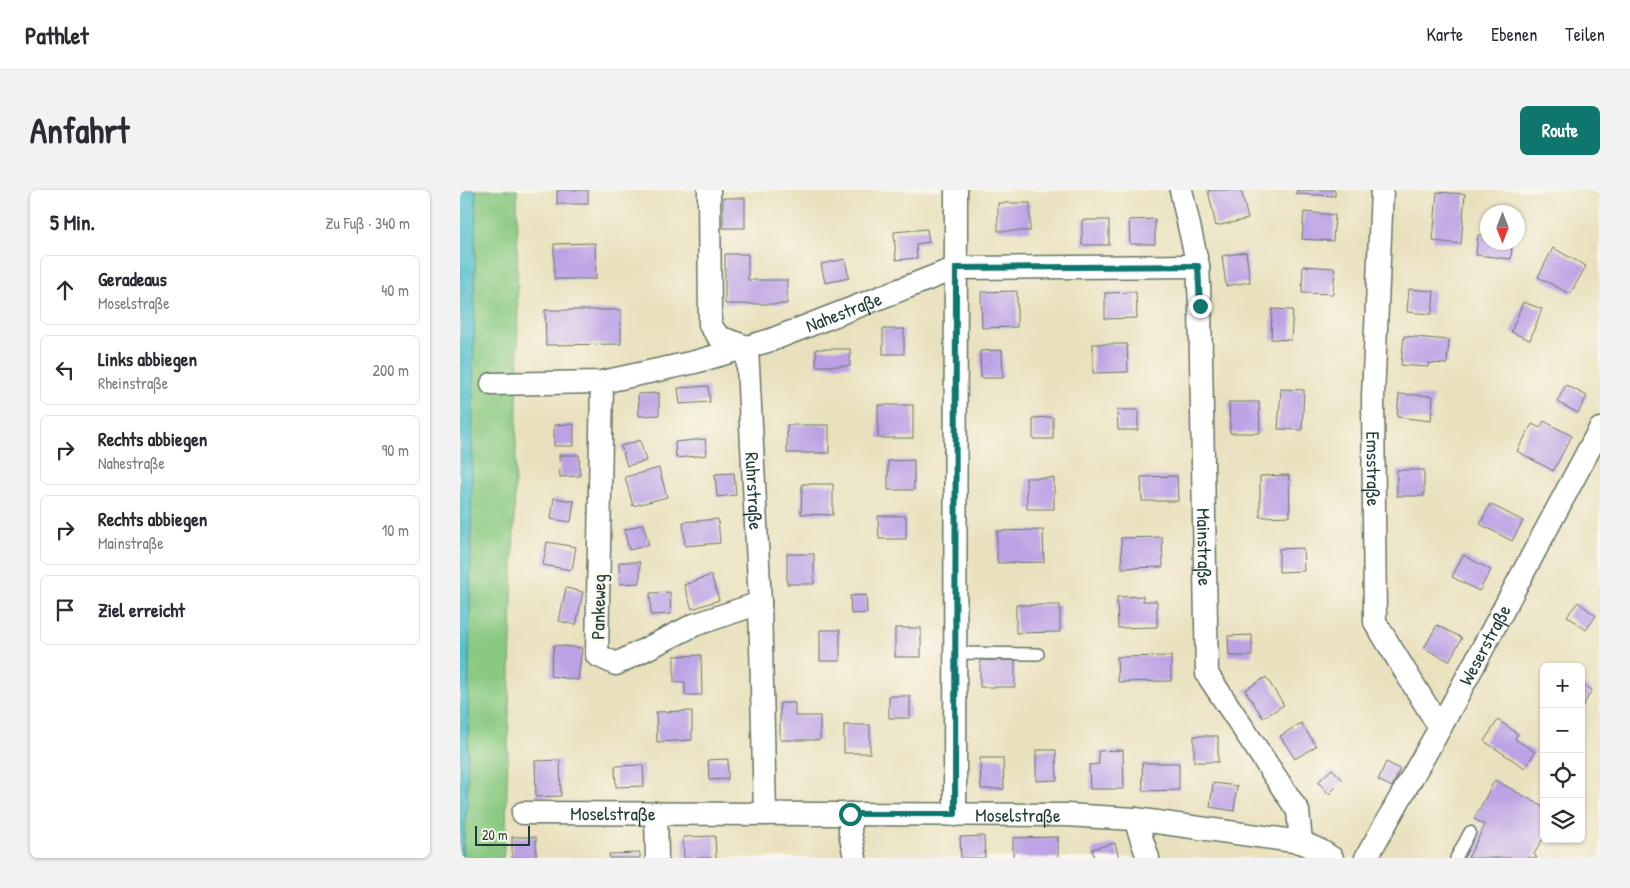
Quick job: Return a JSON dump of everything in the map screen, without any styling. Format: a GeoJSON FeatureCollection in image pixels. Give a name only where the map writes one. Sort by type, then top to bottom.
{"type":"FeatureCollection","features":[{"type":"Feature","properties":{"kind":"street"},"geometry":{"type":"LineString","coordinates":[[709,190],[710,325],[719,337],[747,347]]}},
{"type":"Feature","properties":{"kind":"street"},"geometry":{"type":"LineString","coordinates":[[955,814],[956,190]]}},
{"type":"Feature","properties":{"kind":"street","name":"Mainstraße"},"geometry":{"type":"LineString","coordinates":[[1181,190],[1198,266],[1207,674],[1298,810],[1301,842]]}},
{"type":"Feature","properties":{"kind":"street","name":"Emsstraße"},"geometry":{"type":"LineString","coordinates":[[1382,190],[1373,397],[1375,622],[1440,728]]}},
{"type":"Feature","properties":{"kind":"street","name":"Nahestraße"},"geometry":{"type":"LineString","coordinates":[[492,384],[602,382],[695,362],[771,340],[956,268],[1198,266]]}},
{"type":"Feature","properties":{"kind":"street","name":"Ruhrstraße"},"geometry":{"type":"LineString","coordinates":[[747,347],[760,603],[765,814]]}},
{"type":"Feature","properties":{"kind":"street","name":"Pankeweg"},"geometry":{"type":"LineString","coordinates":[[602,382],[597,655],[616,664],[694,625],[760,603]]}},
{"type":"Feature","properties":{"kind":"street","name":"Weserstraße"},"geometry":{"type":"LineString","coordinates":[[1366,858],[1440,728],[1600,429]]}},
{"type":"Feature","properties":{"kind":"street","name":"Moselstraße"},"geometry":{"type":"LineString","coordinates":[[523,813],[1065,815],[1135,820],[1301,842]]}},
{"type":"Feature","properties":{"kind":"street"},"geometry":{"type":"LineString","coordinates":[[656,813],[657,858]]}},
{"type":"Feature","properties":{"kind":"street"},"geometry":{"type":"LineString","coordinates":[[850,814],[850,832],[855,858]]}},
{"type":"Feature","properties":{"kind":"street"},"geometry":{"type":"LineString","coordinates":[[1135,820],[1148,858]]}},
{"type":"Feature","properties":{"kind":"street"},"geometry":{"type":"LineString","coordinates":[[1301,842],[1332,858]]}},
{"type":"Feature","properties":{"kind":"lane"},"geometry":{"type":"LineString","coordinates":[[955,653],[1038,654]]}},
{"type":"Feature","properties":{"kind":"lane"},"geometry":{"type":"LineString","coordinates":[[1456,858],[1470,832]]}},
{"type":"Feature","properties":{"kind":"green space"},"geometry":{"type":"Polygon","coordinates":[[[476,190],[517,190],[518,370],[506,827],[503,858],[462,858],[467,803],[476,190]]]}},
{"type":"Feature","properties":{"kind":"water"},"geometry":{"type":"Polygon","coordinates":[[[460,190],[476,190],[467,803],[462,858],[460,858],[460,190]]]}},
{"type":"Feature","properties":{"kind":"building"},"geometry":{"type":"Polygon","coordinates":[[[557,190],[588,190],[588,204],[557,204],[557,190]]]}},
{"type":"Feature","properties":{"kind":"building"},"geometry":{"type":"Polygon","coordinates":[[[1208,190],[1241,190],[1248,219],[1216,226],[1208,190]]]}},
{"type":"Feature","properties":{"kind":"building"},"geometry":{"type":"Polygon","coordinates":[[[1297,190],[1335,190],[1335,196],[1296,194],[1297,190]]]}},
{"type":"Feature","properties":{"kind":"building"},"geometry":{"type":"Polygon","coordinates":[[[1437,192],[1465,194],[1461,244],[1433,241],[1437,192]]]}},
{"type":"Feature","properties":{"kind":"building"},"geometry":{"type":"Polygon","coordinates":[[[723,198],[745,198],[745,228],[723,228],[723,198]]]}},
{"type":"Feature","properties":{"kind":"building"},"geometry":{"type":"Polygon","coordinates":[[[998,203],[1030,203],[1030,231],[998,231],[998,203]]]}},
{"type":"Feature","properties":{"kind":"building"},"geometry":{"type":"Polygon","coordinates":[[[1304,212],[1335,215],[1333,241],[1302,239],[1304,212]]]}},
{"type":"Feature","properties":{"kind":"building"},"geometry":{"type":"Polygon","coordinates":[[[1155,219],[1155,244],[1130,244],[1129,220],[1155,219]]]}},
{"type":"Feature","properties":{"kind":"building"},"geometry":{"type":"Polygon","coordinates":[[[1082,220],[1109,220],[1109,245],[1082,245],[1082,220]]]}},
{"type":"Feature","properties":{"kind":"building"},"geometry":{"type":"Polygon","coordinates":[[[927,229],[929,242],[916,244],[917,258],[896,260],[894,232],[927,229]]]}},
{"type":"Feature","properties":{"kind":"building"},"geometry":{"type":"Polygon","coordinates":[[[1478,235],[1480,235],[1480,250],[1512,250],[1511,259],[1476,255],[1478,235]]]}},
{"type":"Feature","properties":{"kind":"building"},"geometry":{"type":"Polygon","coordinates":[[[595,243],[596,279],[554,279],[554,244],[595,243]]]}},
{"type":"Feature","properties":{"kind":"building"},"geometry":{"type":"Polygon","coordinates":[[[1553,248],[1586,266],[1570,294],[1538,277],[1553,248]]]}},
{"type":"Feature","properties":{"kind":"building"},"geometry":{"type":"Polygon","coordinates":[[[1246,252],[1250,282],[1226,286],[1222,256],[1246,252]]]}},
{"type":"Feature","properties":{"kind":"building"},"geometry":{"type":"Polygon","coordinates":[[[725,254],[748,254],[748,280],[787,280],[787,304],[725,304],[725,254]]]}},
{"type":"Feature","properties":{"kind":"building"},"geometry":{"type":"Polygon","coordinates":[[[845,259],[849,278],[825,283],[821,264],[845,259]]]}},
{"type":"Feature","properties":{"kind":"building"},"geometry":{"type":"Polygon","coordinates":[[[1303,266],[1335,268],[1333,294],[1302,293],[1303,266]]]}},
{"type":"Feature","properties":{"kind":"building"},"geometry":{"type":"Polygon","coordinates":[[[1409,289],[1434,291],[1432,314],[1407,312],[1409,289]]]}},
{"type":"Feature","properties":{"kind":"building"},"geometry":{"type":"Polygon","coordinates":[[[1017,291],[1017,327],[982,328],[981,292],[1017,291]]]}},
{"type":"Feature","properties":{"kind":"building"},"geometry":{"type":"Polygon","coordinates":[[[1136,292],[1137,318],[1105,319],[1105,293],[1136,292]]]}},
{"type":"Feature","properties":{"kind":"building"},"geometry":{"type":"Polygon","coordinates":[[[1523,302],[1542,309],[1530,340],[1511,332],[1523,302]]]}},
{"type":"Feature","properties":{"kind":"building"},"geometry":{"type":"Polygon","coordinates":[[[1272,309],[1293,310],[1291,340],[1271,339],[1272,309]]]}},
{"type":"Feature","properties":{"kind":"building"},"geometry":{"type":"Polygon","coordinates":[[[545,310],[621,310],[621,344],[546,345],[545,310]]]}},
{"type":"Feature","properties":{"kind":"building"},"geometry":{"type":"Polygon","coordinates":[[[883,329],[904,329],[904,354],[883,354],[883,329]]]}},
{"type":"Feature","properties":{"kind":"building"},"geometry":{"type":"Polygon","coordinates":[[[1404,336],[1449,340],[1447,364],[1429,363],[1428,367],[1401,365],[1404,336]]]}},
{"type":"Feature","properties":{"kind":"building"},"geometry":{"type":"Polygon","coordinates":[[[1093,344],[1127,344],[1128,372],[1093,373],[1093,344]]]}},
{"type":"Feature","properties":{"kind":"building"},"geometry":{"type":"Polygon","coordinates":[[[816,349],[850,349],[850,366],[816,366],[816,349]]]}},
{"type":"Feature","properties":{"kind":"building"},"geometry":{"type":"Polygon","coordinates":[[[1002,350],[1003,378],[981,378],[980,351],[1002,350]]]}},
{"type":"Feature","properties":{"kind":"building"},"geometry":{"type":"Polygon","coordinates":[[[1566,385],[1587,396],[1578,413],[1557,402],[1566,385]]]}},
{"type":"Feature","properties":{"kind":"building"},"geometry":{"type":"Polygon","coordinates":[[[708,386],[710,402],[680,404],[678,388],[708,386]]]}},
{"type":"Feature","properties":{"kind":"building"},"geometry":{"type":"Polygon","coordinates":[[[1281,389],[1304,390],[1302,430],[1278,429],[1281,389]]]}},
{"type":"Feature","properties":{"kind":"building"},"geometry":{"type":"Polygon","coordinates":[[[659,393],[659,415],[639,416],[638,394],[659,393]]]}},
{"type":"Feature","properties":{"kind":"building"},"geometry":{"type":"Polygon","coordinates":[[[1399,394],[1433,396],[1431,421],[1397,417],[1399,394]]]}},
{"type":"Feature","properties":{"kind":"building"},"geometry":{"type":"Polygon","coordinates":[[[1229,402],[1259,402],[1260,433],[1230,433],[1229,402]]]}},
{"type":"Feature","properties":{"kind":"building"},"geometry":{"type":"Polygon","coordinates":[[[878,405],[913,405],[913,438],[878,438],[878,405]]]}},
{"type":"Feature","properties":{"kind":"building"},"geometry":{"type":"Polygon","coordinates":[[[1117,410],[1138,410],[1138,430],[1118,430],[1117,410]]]}},
{"type":"Feature","properties":{"kind":"building"},"geometry":{"type":"Polygon","coordinates":[[[1053,417],[1053,439],[1033,439],[1033,418],[1053,417]]]}},
{"type":"Feature","properties":{"kind":"building"},"geometry":{"type":"Polygon","coordinates":[[[1544,421],[1572,436],[1553,471],[1517,451],[1532,424],[1540,428],[1544,421]]]}},
{"type":"Feature","properties":{"kind":"building"},"geometry":{"type":"Polygon","coordinates":[[[574,424],[574,446],[554,446],[554,425],[574,424]]]}},
{"type":"Feature","properties":{"kind":"building"},"geometry":{"type":"Polygon","coordinates":[[[787,425],[829,425],[829,453],[787,453],[787,425]]]}},
{"type":"Feature","properties":{"kind":"building"},"geometry":{"type":"Polygon","coordinates":[[[705,439],[707,455],[676,458],[675,442],[705,439]]]}},
{"type":"Feature","properties":{"kind":"building"},"geometry":{"type":"Polygon","coordinates":[[[640,440],[646,461],[627,466],[621,446],[640,440]]]}},
{"type":"Feature","properties":{"kind":"building"},"geometry":{"type":"Polygon","coordinates":[[[559,455],[579,455],[580,476],[560,477],[559,455]]]}},
{"type":"Feature","properties":{"kind":"building"},"geometry":{"type":"Polygon","coordinates":[[[914,460],[914,490],[888,490],[888,461],[914,460]]]}},
{"type":"Feature","properties":{"kind":"building"},"geometry":{"type":"Polygon","coordinates":[[[659,468],[667,497],[633,506],[625,477],[659,468]]]}},
{"type":"Feature","properties":{"kind":"building"},"geometry":{"type":"Polygon","coordinates":[[[1397,470],[1424,470],[1424,496],[1397,496],[1397,470]]]}},
{"type":"Feature","properties":{"kind":"building"},"geometry":{"type":"Polygon","coordinates":[[[734,473],[736,495],[717,497],[715,474],[734,473]]]}},
{"type":"Feature","properties":{"kind":"building"},"geometry":{"type":"Polygon","coordinates":[[[1289,475],[1290,516],[1260,517],[1260,476],[1289,475]]]}},
{"type":"Feature","properties":{"kind":"building"},"geometry":{"type":"Polygon","coordinates":[[[1177,476],[1178,501],[1142,501],[1141,477],[1177,476]]]}},
{"type":"Feature","properties":{"kind":"building"},"geometry":{"type":"Polygon","coordinates":[[[1026,478],[1054,478],[1054,509],[1027,509],[1026,478]]]}},
{"type":"Feature","properties":{"kind":"building"},"geometry":{"type":"Polygon","coordinates":[[[802,484],[833,484],[833,515],[801,514],[802,484]]]}},
{"type":"Feature","properties":{"kind":"building"},"geometry":{"type":"Polygon","coordinates":[[[554,498],[574,501],[571,522],[551,519],[554,498]]]}},
{"type":"Feature","properties":{"kind":"building"},"geometry":{"type":"Polygon","coordinates":[[[1490,504],[1523,521],[1512,541],[1480,524],[1490,504]]]}},
{"type":"Feature","properties":{"kind":"building"},"geometry":{"type":"Polygon","coordinates":[[[878,516],[906,516],[906,539],[879,539],[878,516]]]}},
{"type":"Feature","properties":{"kind":"building"},"geometry":{"type":"Polygon","coordinates":[[[718,519],[720,543],[685,546],[683,522],[718,519]]]}},
{"type":"Feature","properties":{"kind":"building"},"geometry":{"type":"Polygon","coordinates":[[[643,524],[649,545],[629,550],[624,530],[643,524]]]}},
{"type":"Feature","properties":{"kind":"building"},"geometry":{"type":"Polygon","coordinates":[[[1043,530],[1044,562],[997,563],[997,531],[1043,530]]]}},
{"type":"Feature","properties":{"kind":"building"},"geometry":{"type":"Polygon","coordinates":[[[1162,537],[1163,567],[1122,568],[1121,538],[1162,537]]]}},
{"type":"Feature","properties":{"kind":"building"},"geometry":{"type":"Polygon","coordinates":[[[547,542],[576,547],[572,570],[543,565],[547,542]]]}},
{"type":"Feature","properties":{"kind":"building"},"geometry":{"type":"Polygon","coordinates":[[[1303,548],[1304,571],[1279,572],[1279,549],[1303,548]]]}},
{"type":"Feature","properties":{"kind":"building"},"geometry":{"type":"Polygon","coordinates":[[[787,554],[814,554],[814,584],[787,584],[787,554]]]}},
{"type":"Feature","properties":{"kind":"building"},"geometry":{"type":"Polygon","coordinates":[[[1463,555],[1491,570],[1479,591],[1452,577],[1463,555]]]}},
{"type":"Feature","properties":{"kind":"building"},"geometry":{"type":"Polygon","coordinates":[[[619,562],[640,562],[640,583],[620,584],[619,562]]]}},
{"type":"Feature","properties":{"kind":"building"},"geometry":{"type":"Polygon","coordinates":[[[711,575],[719,600],[692,609],[684,585],[711,575]]]}},
{"type":"Feature","properties":{"kind":"building"},"geometry":{"type":"Polygon","coordinates":[[[566,588],[583,592],[576,625],[559,621],[566,588]]]}},
{"type":"Feature","properties":{"kind":"building"},"geometry":{"type":"Polygon","coordinates":[[[670,592],[671,614],[651,615],[650,593],[670,592]]]}},
{"type":"Feature","properties":{"kind":"building"},"geometry":{"type":"Polygon","coordinates":[[[866,595],[867,613],[851,614],[850,596],[866,595]]]}},
{"type":"Feature","properties":{"kind":"building"},"geometry":{"type":"Polygon","coordinates":[[[1143,596],[1143,601],[1157,601],[1157,627],[1118,628],[1117,597],[1143,596]]]}},
{"type":"Feature","properties":{"kind":"building"},"geometry":{"type":"Polygon","coordinates":[[[1578,602],[1596,616],[1586,630],[1567,616],[1578,602]]]}},
{"type":"Feature","properties":{"kind":"building"},"geometry":{"type":"Polygon","coordinates":[[[1016,605],[1060,605],[1060,632],[1016,633],[1016,605]]]}},
{"type":"Feature","properties":{"kind":"building"},"geometry":{"type":"Polygon","coordinates":[[[1437,625],[1462,638],[1449,661],[1424,648],[1437,625]]]}},
{"type":"Feature","properties":{"kind":"building"},"geometry":{"type":"Polygon","coordinates":[[[895,628],[921,628],[921,657],[895,657],[895,628]]]}},
{"type":"Feature","properties":{"kind":"building"},"geometry":{"type":"Polygon","coordinates":[[[820,630],[840,630],[840,661],[820,661],[820,630]]]}},
{"type":"Feature","properties":{"kind":"building"},"geometry":{"type":"Polygon","coordinates":[[[1252,635],[1252,656],[1229,656],[1228,636],[1252,635]]]}},
{"type":"Feature","properties":{"kind":"building"},"geometry":{"type":"Polygon","coordinates":[[[554,645],[582,648],[578,680],[550,676],[554,645]]]}},
{"type":"Feature","properties":{"kind":"building"},"geometry":{"type":"Polygon","coordinates":[[[701,655],[702,695],[685,695],[685,682],[674,682],[674,656],[701,655]]]}},
{"type":"Feature","properties":{"kind":"building"},"geometry":{"type":"Polygon","coordinates":[[[1171,656],[1171,681],[1118,682],[1117,657],[1171,656]]]}},
{"type":"Feature","properties":{"kind":"building"},"geometry":{"type":"Polygon","coordinates":[[[980,660],[1015,660],[1015,687],[980,687],[980,660]]]}},
{"type":"Feature","properties":{"kind":"building"},"geometry":{"type":"Polygon","coordinates":[[[1266,677],[1284,705],[1263,718],[1245,690],[1266,677]]]}},
{"type":"Feature","properties":{"kind":"building"},"geometry":{"type":"Polygon","coordinates":[[[1585,686],[1592,690],[1585,702],[1585,686]]]}},
{"type":"Feature","properties":{"kind":"building"},"geometry":{"type":"Polygon","coordinates":[[[889,696],[910,696],[910,718],[889,718],[889,696]]]}},
{"type":"Feature","properties":{"kind":"building"},"geometry":{"type":"Polygon","coordinates":[[[780,703],[795,703],[795,716],[820,716],[820,740],[780,740],[780,703]]]}},
{"type":"Feature","properties":{"kind":"building"},"geometry":{"type":"Polygon","coordinates":[[[692,711],[692,740],[657,742],[656,712],[692,711]]]}},
{"type":"Feature","properties":{"kind":"building"},"geometry":{"type":"Polygon","coordinates":[[[1498,720],[1518,734],[1515,739],[1535,752],[1525,768],[1484,741],[1498,720]]]}},
{"type":"Feature","properties":{"kind":"building"},"geometry":{"type":"Polygon","coordinates":[[[1301,723],[1316,746],[1295,759],[1280,736],[1301,723]]]}},
{"type":"Feature","properties":{"kind":"building"},"geometry":{"type":"Polygon","coordinates":[[[844,725],[870,725],[870,753],[844,753],[844,725]]]}},
{"type":"Feature","properties":{"kind":"building"},"geometry":{"type":"Polygon","coordinates":[[[1194,736],[1218,736],[1218,762],[1194,762],[1194,736]]]}},
{"type":"Feature","properties":{"kind":"building"},"geometry":{"type":"Polygon","coordinates":[[[1036,750],[1056,750],[1057,780],[1036,781],[1036,750]]]}},
{"type":"Feature","properties":{"kind":"building"},"geometry":{"type":"Polygon","coordinates":[[[1123,750],[1124,789],[1090,789],[1089,765],[1099,764],[1098,751],[1123,750]]]}},
{"type":"Feature","properties":{"kind":"building"},"geometry":{"type":"Polygon","coordinates":[[[980,758],[1003,758],[1004,789],[981,789],[980,758]]]}},
{"type":"Feature","properties":{"kind":"building"},"geometry":{"type":"Polygon","coordinates":[[[728,759],[728,779],[709,780],[708,760],[728,759]]]}},
{"type":"Feature","properties":{"kind":"building"},"geometry":{"type":"Polygon","coordinates":[[[560,760],[561,796],[536,797],[535,761],[560,760]]]}},
{"type":"Feature","properties":{"kind":"building"},"geometry":{"type":"Polygon","coordinates":[[[1386,762],[1400,769],[1392,787],[1378,780],[1386,762]]]}},
{"type":"Feature","properties":{"kind":"building"},"geometry":{"type":"Polygon","coordinates":[[[1142,763],[1179,763],[1179,790],[1143,791],[1142,763]]]}},
{"type":"Feature","properties":{"kind":"building"},"geometry":{"type":"Polygon","coordinates":[[[643,765],[644,786],[616,787],[615,766],[643,765]]]}},
{"type":"Feature","properties":{"kind":"building"},"geometry":{"type":"Polygon","coordinates":[[[1332,769],[1343,780],[1329,794],[1318,782],[1332,769]]]}},
{"type":"Feature","properties":{"kind":"building"},"geometry":{"type":"Polygon","coordinates":[[[1495,780],[1540,805],[1540,843],[1534,854],[1537,858],[1468,858],[1485,825],[1474,819],[1495,780]]]}},
{"type":"Feature","properties":{"kind":"building"},"geometry":{"type":"Polygon","coordinates":[[[1213,783],[1237,786],[1234,811],[1210,807],[1213,783]]]}},
{"type":"Feature","properties":{"kind":"building"},"geometry":{"type":"Polygon","coordinates":[[[715,836],[716,858],[684,858],[683,837],[715,836]]]}},
{"type":"Feature","properties":{"kind":"building"},"geometry":{"type":"Polygon","coordinates":[[[984,836],[985,858],[961,858],[960,837],[984,836]]]}},
{"type":"Feature","properties":{"kind":"building"},"geometry":{"type":"Polygon","coordinates":[[[512,837],[536,837],[536,858],[512,858],[512,837]]]}},
{"type":"Feature","properties":{"kind":"building"},"geometry":{"type":"Polygon","coordinates":[[[1058,837],[1058,858],[1013,858],[1013,838],[1058,837]]]}},
{"type":"Feature","properties":{"kind":"building"},"geometry":{"type":"Polygon","coordinates":[[[1115,843],[1119,858],[1094,858],[1092,849],[1115,843]]]}},
{"type":"Feature","properties":{"kind":"building"},"geometry":{"type":"Polygon","coordinates":[[[640,853],[640,858],[610,858],[609,854],[640,853]]]}},
{"type":"Feature","properties":{"kind":"route"},"geometry":{"type":"LineString","coordinates":[[850,814],[955,814],[956,268],[1198,266],[1200,306]]}}]}
